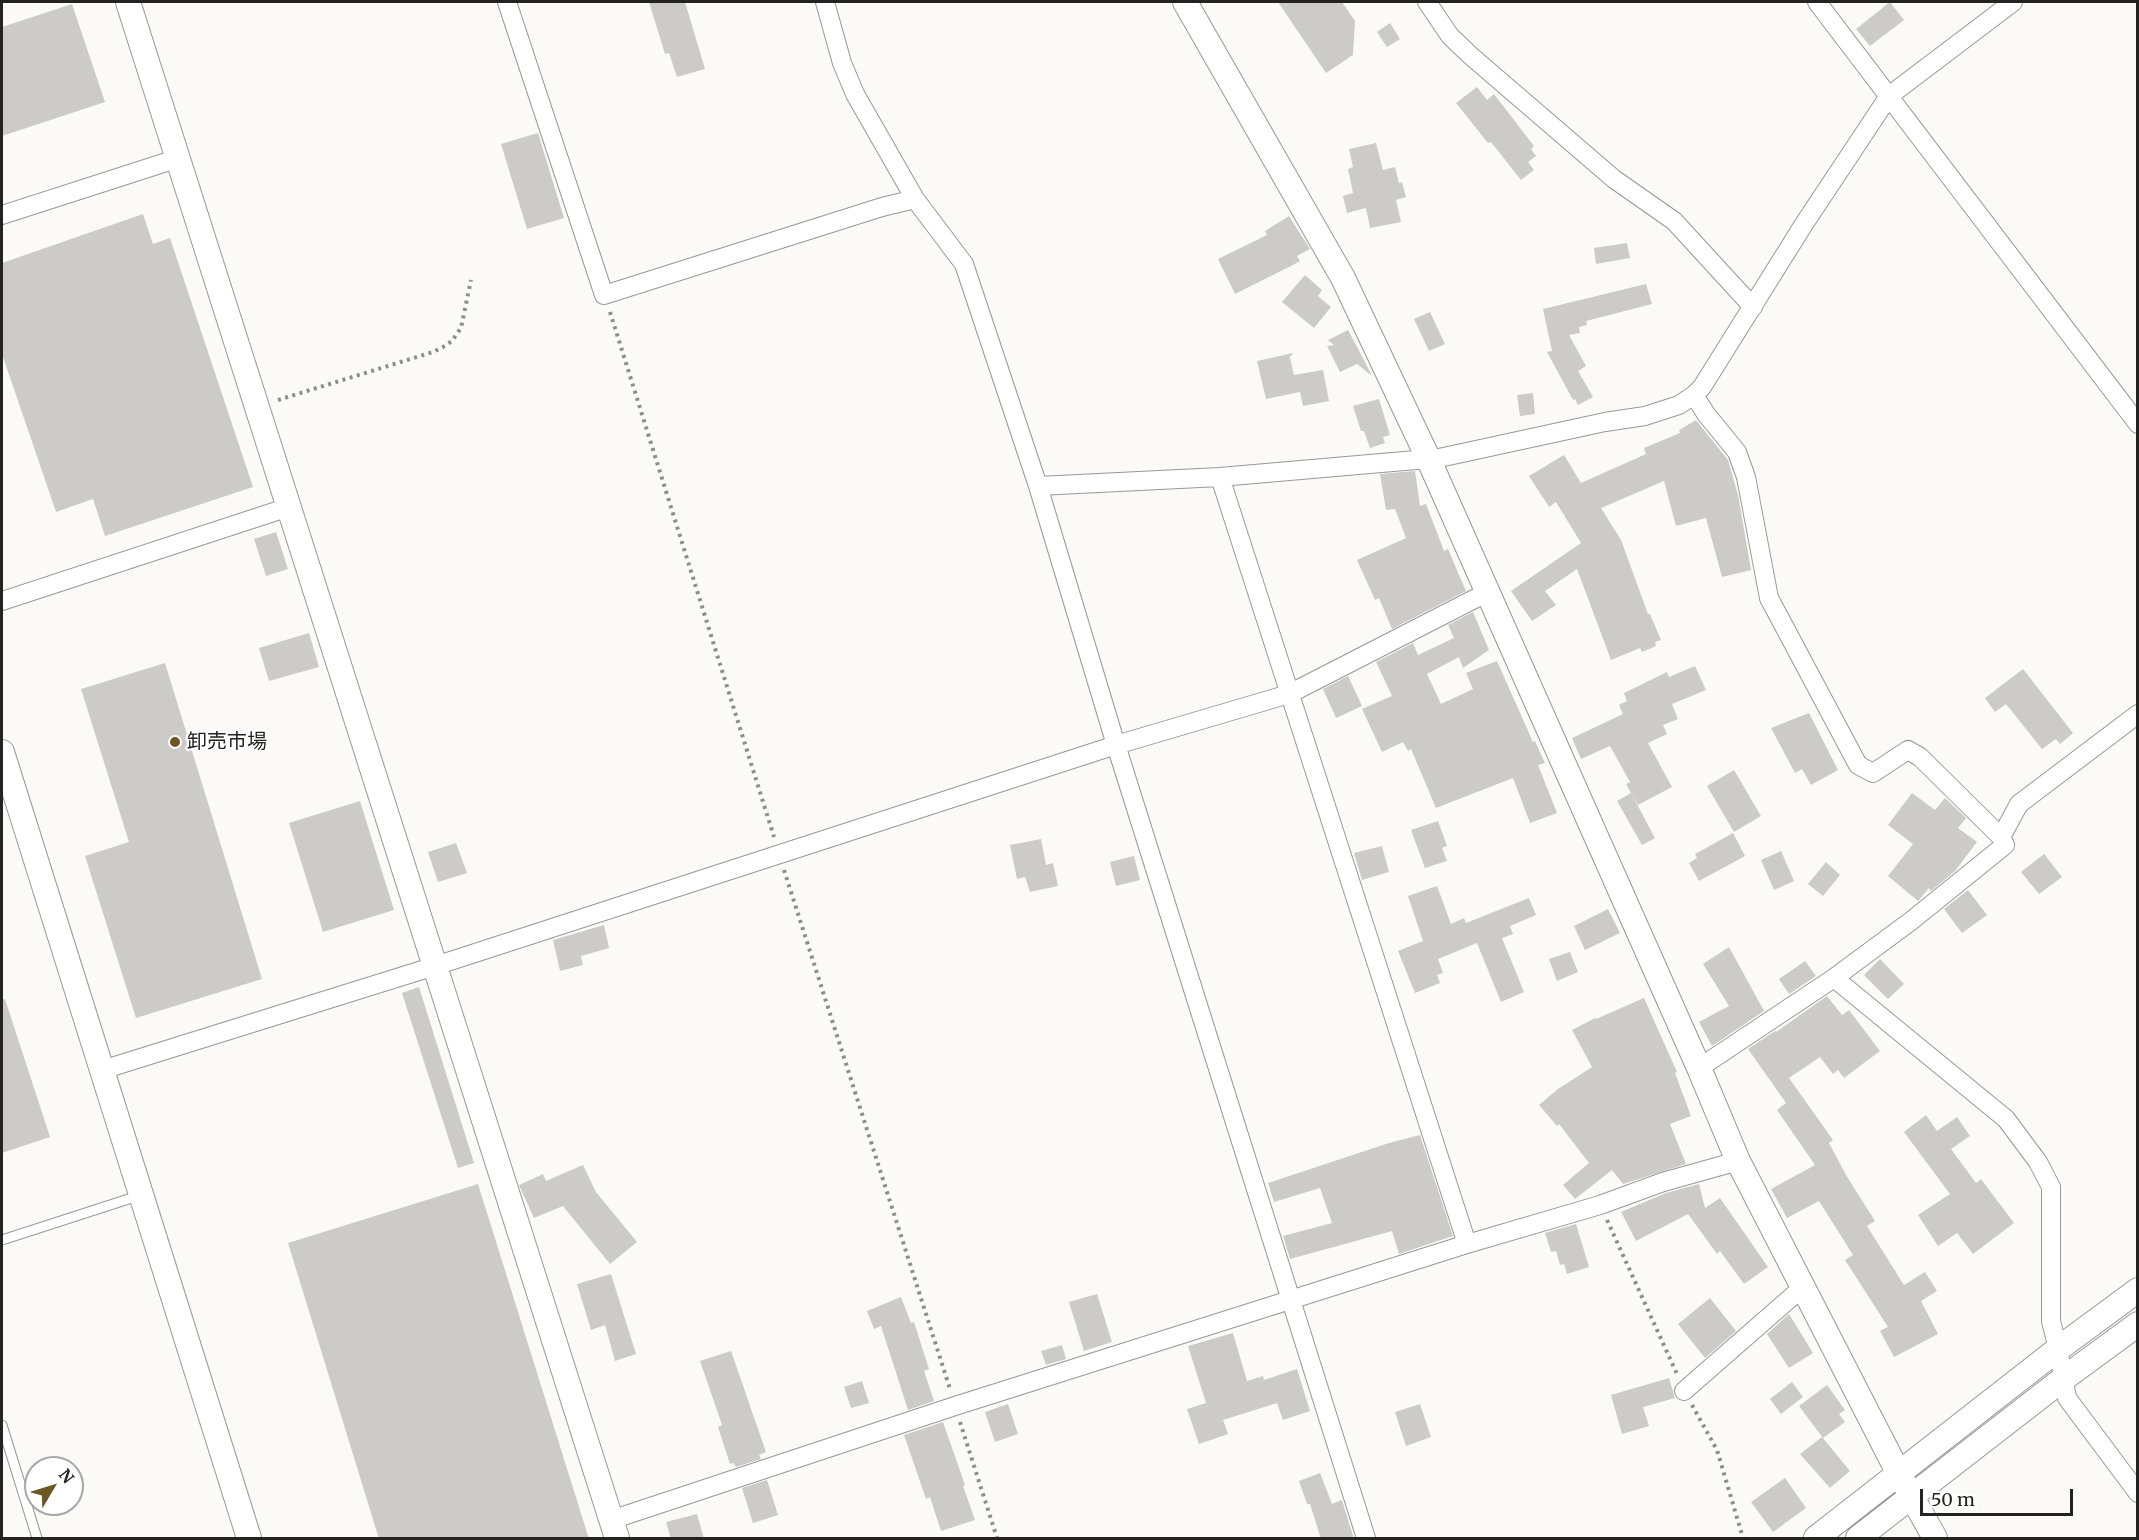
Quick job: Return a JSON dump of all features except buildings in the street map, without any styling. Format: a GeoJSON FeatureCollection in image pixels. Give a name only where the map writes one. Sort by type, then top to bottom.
{"type":"FeatureCollection","features":[{"type":"Feature","properties":{"kind":"street"},"geometry":{"type":"LineString","coordinates":[[128,2],[614,1529],[955,1406],[1467,1244],[1600,1205],[1663,1182],[1738,1161]]}},
{"type":"Feature","properties":{"kind":"street"},"geometry":{"type":"LineString","coordinates":[[507,2],[604,295],[882,207],[915,199]]}},
{"type":"Feature","properties":{"kind":"street"},"geometry":{"type":"LineString","coordinates":[[825,2],[842,63],[855,94],[915,199],[964,264],[1038,486],[1116,745],[1366,1539]]}},
{"type":"Feature","properties":{"kind":"street"},"geometry":{"type":"LineString","coordinates":[[1185,2],[1343,278],[1488,592],[1738,1161],[1911,1498],[1935,1539]]}},
{"type":"Feature","properties":{"kind":"street"},"geometry":{"type":"LineString","coordinates":[[1427,2],[1450,36],[1471,56],[1614,179],[1674,221],[1753,307]]}},
{"type":"Feature","properties":{"kind":"street"},"geometry":{"type":"LineString","coordinates":[[1817,2],[2138,424]]}},
{"type":"Feature","properties":{"kind":"street"},"geometry":{"type":"LineString","coordinates":[[1038,486],[1220,477],[1439,458],[1605,422],[1645,416],[1679,405],[1702,387],[1804,224],[1889,96],[2013,2]]}},
{"type":"Feature","properties":{"kind":"street"},"geometry":{"type":"LineString","coordinates":[[2,215],[178,158]]}},
{"type":"Feature","properties":{"kind":"street"},"geometry":{"type":"LineString","coordinates":[[1694,395],[1706,414],[1737,452],[1746,477],[1769,598],[1858,765],[1873,773],[1908,750],[1920,757],[2001,837],[2005,845],[1911,921],[1834,978],[1699,1068]]}},
{"type":"Feature","properties":{"kind":"street"},"geometry":{"type":"LineString","coordinates":[[1220,477],[1467,1244]]}},
{"type":"Feature","properties":{"kind":"street"},"geometry":{"type":"LineString","coordinates":[[2,602],[288,507]]}},
{"type":"Feature","properties":{"kind":"street"},"geometry":{"type":"LineString","coordinates":[[102,1070],[435,966],[1116,745],[1289,694],[1488,592]]}},
{"type":"Feature","properties":{"kind":"street"},"geometry":{"type":"LineString","coordinates":[[2001,837],[2019,804],[2138,714]]}},
{"type":"Feature","properties":{"kind":"street"},"geometry":{"type":"LineString","coordinates":[[2,752],[249,1539]]}},
{"type":"Feature","properties":{"kind":"street"},"geometry":{"type":"LineString","coordinates":[[1834,978],[2006,1119],[2038,1162],[2051,1186],[2051,1321],[2067,1398],[2138,1493]]}},
{"type":"Feature","properties":{"kind":"street"},"geometry":{"type":"LineString","coordinates":[[1684,1391],[1803,1287]]}},
{"type":"Feature","properties":{"kind":"street"},"geometry":{"type":"LineString","coordinates":[[1816,1539],[2058,1349],[2138,1290]]}},
{"type":"Feature","properties":{"kind":"street"},"geometry":{"type":"LineString","coordinates":[[1858,1539],[2063,1379],[2138,1324]]}},
{"type":"Feature","properties":{"kind":"lane"},"geometry":{"type":"LineString","coordinates":[[2,1240],[141,1195]]}},
{"type":"Feature","properties":{"kind":"lane"},"geometry":{"type":"LineString","coordinates":[[2,1425],[37,1539]]}},
{"type":"Feature","properties":{"kind":"path"},"geometry":{"type":"LineString","coordinates":[[257,406],[433,352],[445,346],[452,341],[461,328],[471,280]]}},
{"type":"Feature","properties":{"kind":"path"},"geometry":{"type":"LineString","coordinates":[[604,295],[779,855],[997,1539]]}},
{"type":"Feature","properties":{"kind":"path"},"geometry":{"type":"LineString","coordinates":[[1600,1205],[1684,1391],[1717,1450],[1743,1539]]}},
{"type":"Feature","properties":{"kind":"place","name":"卸売市場"},"geometry":{"type":"Point","coordinates":[175,742]}}]}
